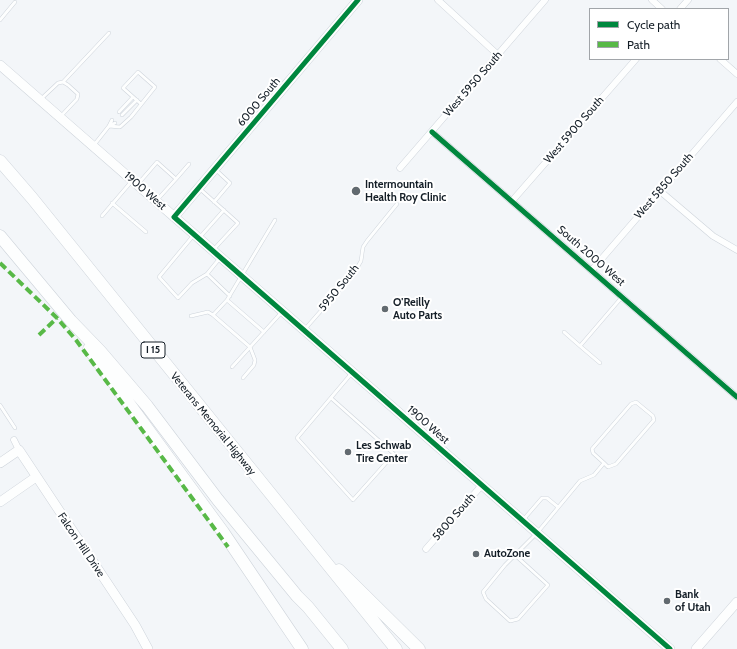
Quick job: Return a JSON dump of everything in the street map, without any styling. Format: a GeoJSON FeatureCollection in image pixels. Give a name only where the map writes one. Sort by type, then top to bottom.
{"type":"FeatureCollection","features":[{"type":"Feature","properties":{"kind":"highway","name":"Veterans Memorial Highway"},"geometry":{"type":"LineString","coordinates":[[0,161],[32,198],[396,649]]}},
{"type":"Feature","properties":{"kind":"highway"},"geometry":{"type":"LineString","coordinates":[[0,236],[71,321],[100,350],[147,406],[218,500],[297,596],[308,606],[342,649]]}},
{"type":"Feature","properties":{"kind":"highway"},"geometry":{"type":"LineString","coordinates":[[71,321],[141,422],[223,532],[302,649]]}},
{"type":"Feature","properties":{"kind":"highway"},"geometry":{"type":"LineString","coordinates":[[306,539],[419,649]]}},
{"type":"Feature","properties":{"kind":"main road","name":"6000 South"},"geometry":{"type":"LineString","coordinates":[[174,217],[358,0]]}},
{"type":"Feature","properties":{"kind":"main road","name":"1900 West"},"geometry":{"type":"LineString","coordinates":[[0,65],[670,649]]}},
{"type":"Feature","properties":{"kind":"main road"},"geometry":{"type":"LineString","coordinates":[[0,463],[19,450]]}},
{"type":"Feature","properties":{"kind":"main road","name":"Falcon Hill Drive"},"geometry":{"type":"LineString","coordinates":[[19,450],[135,625],[148,649]]}},
{"type":"Feature","properties":{"kind":"main road"},"geometry":{"type":"LineString","coordinates":[[0,502],[36,477]]}},
{"type":"Feature","properties":{"kind":"main road"},"geometry":{"type":"LineString","coordinates":[[696,649],[737,602]]}},
{"type":"Feature","properties":{"kind":"street"},"geometry":{"type":"LineString","coordinates":[[438,0],[498,55]]}},
{"type":"Feature","properties":{"kind":"street","name":"West 5950 South"},"geometry":{"type":"LineString","coordinates":[[400,168],[546,0]]}},
{"type":"Feature","properties":{"kind":"street"},"geometry":{"type":"LineString","coordinates":[[652,0],[661,8]]}},
{"type":"Feature","properties":{"kind":"street"},"geometry":{"type":"LineString","coordinates":[[681,8],[688,0]]}},
{"type":"Feature","properties":{"kind":"street","name":"West 5900 South"},"geometry":{"type":"LineString","coordinates":[[512,200],[635,60]]}},
{"type":"Feature","properties":{"kind":"street"},"geometry":{"type":"LineString","coordinates":[[721,60],[737,74]]}},
{"type":"Feature","properties":{"kind":"street","name":"West 5850 South"},"geometry":{"type":"LineString","coordinates":[[592,270],[737,102]]}},
{"type":"Feature","properties":{"kind":"street","name":"South 2000 West"},"geometry":{"type":"LineString","coordinates":[[432,132],[737,396]]}},
{"type":"Feature","properties":{"kind":"street"},"geometry":{"type":"LineString","coordinates":[[660,191],[713,236],[737,250]]}},
{"type":"Feature","properties":{"kind":"street","name":"Falcon Hill Drive"},"geometry":{"type":"LineString","coordinates":[[14,440],[19,450]]}},
{"type":"Feature","properties":{"kind":"street","name":"5800 South"},"geometry":{"type":"LineString","coordinates":[[426,549],[482,485]]}},
{"type":"Feature","properties":{"kind":"lane"},"geometry":{"type":"LineString","coordinates":[[0,20],[15,2]]}},
{"type":"Feature","properties":{"kind":"lane"},"geometry":{"type":"LineString","coordinates":[[40,100],[58,83],[63,82],[109,33]]}},
{"type":"Feature","properties":{"kind":"lane"},"geometry":{"type":"LineString","coordinates":[[109,126],[120,127],[141,104],[155,87],[138,72],[123,88],[141,104]]}},
{"type":"Feature","properties":{"kind":"lane"},"geometry":{"type":"LineString","coordinates":[[59,117],[77,99],[78,94],[63,82]]}},
{"type":"Feature","properties":{"kind":"lane"},"geometry":{"type":"LineString","coordinates":[[119,112],[135,98]]}},
{"type":"Feature","properties":{"kind":"lane"},"geometry":{"type":"LineString","coordinates":[[122,115],[135,98]]}},
{"type":"Feature","properties":{"kind":"lane"},"geometry":{"type":"LineString","coordinates":[[93,146],[112,120]]}},
{"type":"Feature","properties":{"kind":"lane"},"geometry":{"type":"LineString","coordinates":[[109,126],[115,123]]}},
{"type":"Feature","properties":{"kind":"lane"},"geometry":{"type":"LineString","coordinates":[[102,216],[112,203],[157,162],[176,178]]}},
{"type":"Feature","properties":{"kind":"lane"},"geometry":{"type":"LineString","coordinates":[[156,201],[189,164]]}},
{"type":"Feature","properties":{"kind":"lane"},"geometry":{"type":"LineString","coordinates":[[214,169],[230,183],[214,202]]}},
{"type":"Feature","properties":{"kind":"lane"},"geometry":{"type":"LineString","coordinates":[[198,188],[238,223],[213,251]]}},
{"type":"Feature","properties":{"kind":"lane"},"geometry":{"type":"LineString","coordinates":[[112,203],[146,232]]}},
{"type":"Feature","properties":{"kind":"lane","name":"5950 South"},"geometry":{"type":"LineString","coordinates":[[304,330],[354,273],[361,261],[363,247],[397,204]]}},
{"type":"Feature","properties":{"kind":"lane"},"geometry":{"type":"LineString","coordinates":[[220,258],[207,274],[192,283],[178,298],[159,277],[224,210]]}},
{"type":"Feature","properties":{"kind":"lane"},"geometry":{"type":"LineString","coordinates":[[213,315],[230,296],[275,220]]}},
{"type":"Feature","properties":{"kind":"lane"},"geometry":{"type":"LineString","coordinates":[[207,274],[230,296]]}},
{"type":"Feature","properties":{"kind":"lane"},"geometry":{"type":"LineString","coordinates":[[580,346],[622,297]]}},
{"type":"Feature","properties":{"kind":"lane"},"geometry":{"type":"LineString","coordinates":[[227,300],[264,332]]}},
{"type":"Feature","properties":{"kind":"lane"},"geometry":{"type":"LineString","coordinates":[[232,367],[282,311]]}},
{"type":"Feature","properties":{"kind":"lane"},"geometry":{"type":"LineString","coordinates":[[191,316],[208,312],[250,347],[256,360],[254,365],[243,378]]}},
{"type":"Feature","properties":{"kind":"lane"},"geometry":{"type":"LineString","coordinates":[[564,332],[600,363]]}},
{"type":"Feature","properties":{"kind":"lane"},"geometry":{"type":"LineString","coordinates":[[330,398],[394,454],[353,500],[297,438],[330,398],[352,372]]}},
{"type":"Feature","properties":{"kind":"lane"},"geometry":{"type":"LineString","coordinates":[[636,402],[653,416],[654,420],[616,464],[608,467],[604,463],[592,452],[592,449],[631,404],[636,402]]}},
{"type":"Feature","properties":{"kind":"lane"},"geometry":{"type":"LineString","coordinates":[[0,405],[15,428]]}},
{"type":"Feature","properties":{"kind":"lane"},"geometry":{"type":"LineString","coordinates":[[516,556],[548,585],[518,619],[510,621],[486,599],[483,592],[505,565],[516,556],[537,533],[580,481],[594,475],[604,463]]}},
{"type":"Feature","properties":{"kind":"lane"},"geometry":{"type":"LineString","coordinates":[[523,521],[542,498],[547,498],[558,507]]}},
{"type":"Feature","properties":{"kind":"marked path"},"geometry":{"type":"LineString","coordinates":[[0,263],[57,318],[76,340],[228,547]]}},
{"type":"Feature","properties":{"kind":"marked path"},"geometry":{"type":"LineString","coordinates":[[39,335],[57,318]]}},
{"type":"Feature","properties":{"kind":"cycle path"},"geometry":{"type":"LineString","coordinates":[[358,0],[174,217],[670,649]]}},
{"type":"Feature","properties":{"kind":"cycle path"},"geometry":{"type":"LineString","coordinates":[[432,132],[737,397]]}},
{"type":"Feature","properties":{"kind":"place","name":"Intermountain Health Roy Clinic"},"geometry":{"type":"Point","coordinates":[356,191]}},
{"type":"Feature","properties":{"kind":"place","name":"O'Reilly Auto Parts"},"geometry":{"type":"Point","coordinates":[385,309]}},
{"type":"Feature","properties":{"kind":"place","name":"Les Schwab Tire Center"},"geometry":{"type":"Point","coordinates":[348,452]}},
{"type":"Feature","properties":{"kind":"place","name":"AutoZone"},"geometry":{"type":"Point","coordinates":[476,554]}},
{"type":"Feature","properties":{"kind":"place","name":"Bank of Utah"},"geometry":{"type":"Point","coordinates":[667,601]}}]}
